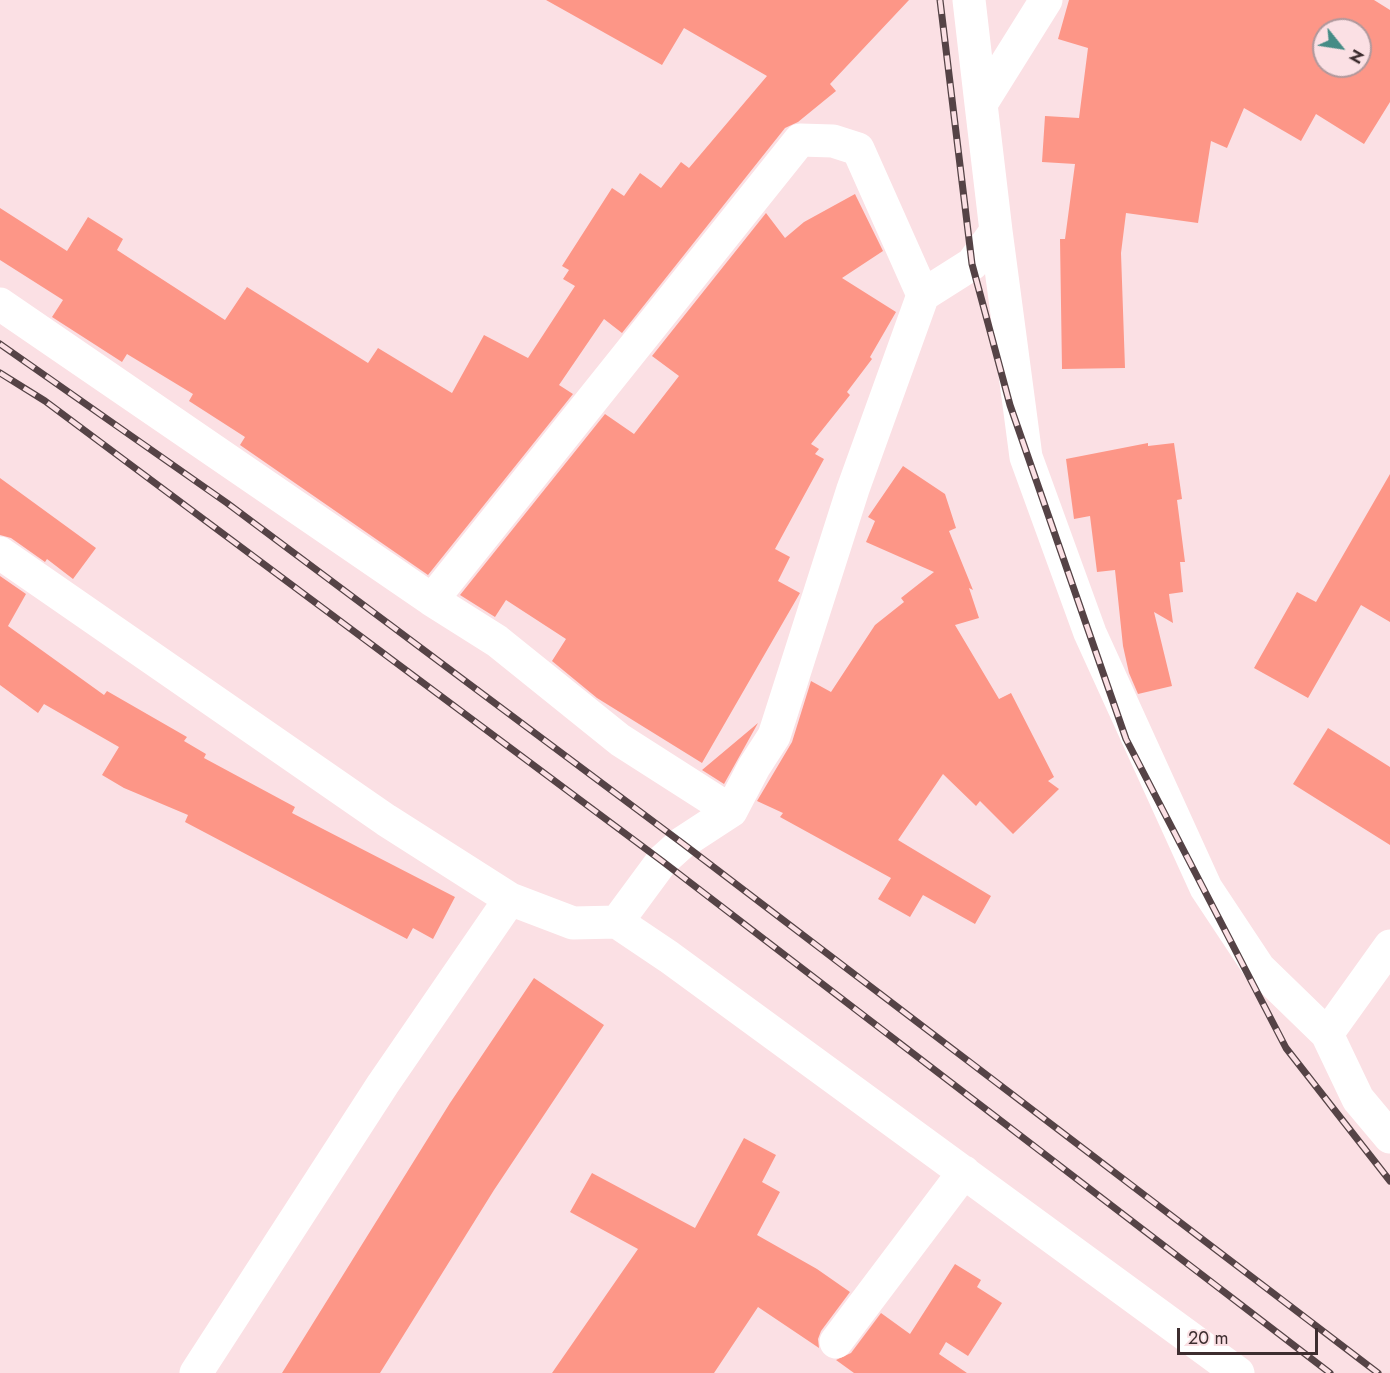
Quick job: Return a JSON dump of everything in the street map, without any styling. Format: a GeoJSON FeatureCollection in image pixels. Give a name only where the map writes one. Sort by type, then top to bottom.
{"type":"FeatureCollection","features":[{"type":"Feature","properties":{"kind":"street"},"geometry":{"type":"LineString","coordinates":[[969,0],[1026,458],[1090,633],[1206,888],[1259,968],[1327,1034],[1358,1099],[1390,1137]]}},
{"type":"Feature","properties":{"kind":"street"},"geometry":{"type":"LineString","coordinates":[[981,104],[1046,0]]}},
{"type":"Feature","properties":{"kind":"street"},"geometry":{"type":"LineString","coordinates":[[432,600],[800,140],[832,141],[858,148],[923,295]]}},
{"type":"Feature","properties":{"kind":"street"},"geometry":{"type":"LineString","coordinates":[[617,922],[662,861],[682,843],[731,811],[753,767],[774,736],[853,489],[923,295],[972,264],[996,231]]}},
{"type":"Feature","properties":{"kind":"street"},"geometry":{"type":"LineString","coordinates":[[0,304],[432,600],[496,640],[630,747],[731,811]]}},
{"type":"Feature","properties":{"kind":"street"},"geometry":{"type":"LineString","coordinates":[[0,553],[386,820],[510,899],[573,923],[617,922],[1238,1373]]}},
{"type":"Feature","properties":{"kind":"street"},"geometry":{"type":"LineString","coordinates":[[196,1373],[383,1084],[510,899]]}},
{"type":"Feature","properties":{"kind":"street"},"geometry":{"type":"LineString","coordinates":[[1327,1034],[1390,946]]}},
{"type":"Feature","properties":{"kind":"street"},"geometry":{"type":"LineString","coordinates":[[836,1342],[964,1172]]}},
{"type":"Feature","properties":{"kind":"building"},"geometry":{"type":"Polygon","coordinates":[[[546,0],[909,0],[830,84],[836,91],[798,122],[785,128],[622,333],[604,319],[559,385],[573,394],[428,575],[240,445],[245,437],[189,401],[193,394],[127,354],[122,362],[52,317],[63,300],[0,260],[0,208],[67,251],[88,217],[123,239],[117,250],[225,320],[247,287],[368,363],[378,348],[452,393],[484,335],[528,358],[575,286],[563,279],[569,270],[562,266],[612,188],[624,196],[640,173],[661,188],[681,162],[689,168],[767,76],[684,28],[662,65],[546,0]]]}},
{"type":"Feature","properties":{"kind":"building"},"geometry":{"type":"Polygon","coordinates":[[[1069,0],[1374,0],[1390,10],[1390,102],[1364,144],[1316,114],[1301,141],[1244,108],[1227,148],[1211,141],[1198,223],[1126,213],[1121,253],[1125,368],[1062,369],[1060,239],[1065,239],[1075,164],[1042,162],[1045,116],[1079,118],[1088,48],[1058,39],[1069,0]]]}},
{"type":"Feature","properties":{"kind":"building"},"geometry":{"type":"Polygon","coordinates":[[[855,194],[883,251],[842,278],[896,312],[870,357],[872,359],[847,392],[850,395],[811,444],[819,449],[815,454],[824,459],[775,549],[790,557],[778,581],[800,593],[702,763],[597,698],[552,661],[566,639],[506,600],[495,617],[460,595],[605,414],[634,434],[679,376],[652,356],[766,213],[785,238],[804,222],[855,194]]]}},
{"type":"Feature","properties":{"kind":"building"},"geometry":{"type":"Polygon","coordinates":[[[1148,443],[1148,446],[1174,443],[1182,499],[1177,500],[1185,562],[1180,562],[1183,592],[1169,594],[1173,623],[1154,612],[1172,686],[1138,694],[1129,673],[1123,646],[1115,570],[1097,572],[1090,516],[1074,519],[1066,459],[1148,443]]]}},
{"type":"Feature","properties":{"kind":"building"},"geometry":{"type":"Polygon","coordinates":[[[903,466],[945,494],[956,528],[949,531],[973,590],[969,588],[979,618],[955,625],[999,699],[1011,693],[1054,777],[1048,781],[1059,789],[1013,834],[980,801],[976,806],[943,774],[898,840],[991,896],[975,924],[923,895],[910,917],[878,899],[891,878],[780,817],[783,813],[757,801],[792,742],[811,681],[831,692],[875,625],[904,602],[901,598],[934,572],[866,542],[875,521],[868,517],[903,466]]]}},
{"type":"Feature","properties":{"kind":"building"},"geometry":{"type":"Polygon","coordinates":[[[1390,474],[1390,622],[1361,605],[1308,698],[1254,668],[1297,592],[1316,602],[1390,474]]]}},
{"type":"Feature","properties":{"kind":"building"},"geometry":{"type":"Polygon","coordinates":[[[0,478],[96,548],[73,579],[47,559],[45,562],[11,538],[0,535],[0,478]]]}},
{"type":"Feature","properties":{"kind":"building"},"geometry":{"type":"Polygon","coordinates":[[[0,576],[26,594],[8,626],[104,695],[107,691],[187,737],[184,741],[206,754],[204,758],[295,807],[292,813],[455,897],[433,939],[413,928],[407,939],[185,822],[188,815],[124,788],[102,775],[119,747],[44,704],[38,713],[0,685],[0,576]]]}},
{"type":"Feature","properties":{"kind":"building"},"geometry":{"type":"Polygon","coordinates":[[[758,723],[724,784],[702,770],[758,723]]]}},
{"type":"Feature","properties":{"kind":"building"},"geometry":{"type":"Polygon","coordinates":[[[1328,728],[1390,767],[1390,845],[1293,784],[1328,728]]]}},
{"type":"Feature","properties":{"kind":"building"},"geometry":{"type":"Polygon","coordinates":[[[534,978],[604,1025],[494,1190],[380,1373],[282,1373],[450,1103],[534,978]]]}},
{"type":"Feature","properties":{"kind":"building"},"geometry":{"type":"Polygon","coordinates":[[[744,1138],[776,1155],[762,1182],[780,1192],[757,1235],[817,1269],[850,1292],[821,1331],[818,1339],[819,1348],[758,1307],[714,1373],[552,1373],[638,1249],[570,1212],[592,1173],[695,1228],[744,1138]]]}},
{"type":"Feature","properties":{"kind":"building"},"geometry":{"type":"Polygon","coordinates":[[[955,1264],[981,1280],[977,1287],[1002,1303],[968,1356],[946,1342],[939,1354],[967,1373],[854,1373],[836,1360],[851,1353],[881,1313],[910,1334],[955,1264]]]}},
{"type":"Feature","properties":{"kind":"railway"},"geometry":{"type":"LineString","coordinates":[[940,0],[972,264],[1010,405],[1126,739],[1286,1048],[1390,1181]]}},
{"type":"Feature","properties":{"kind":"railway"},"geometry":{"type":"LineString","coordinates":[[0,344],[227,503],[682,843],[1378,1373]]}},
{"type":"Feature","properties":{"kind":"railway"},"geometry":{"type":"LineString","coordinates":[[0,373],[45,401],[662,861],[1330,1373]]}}]}
